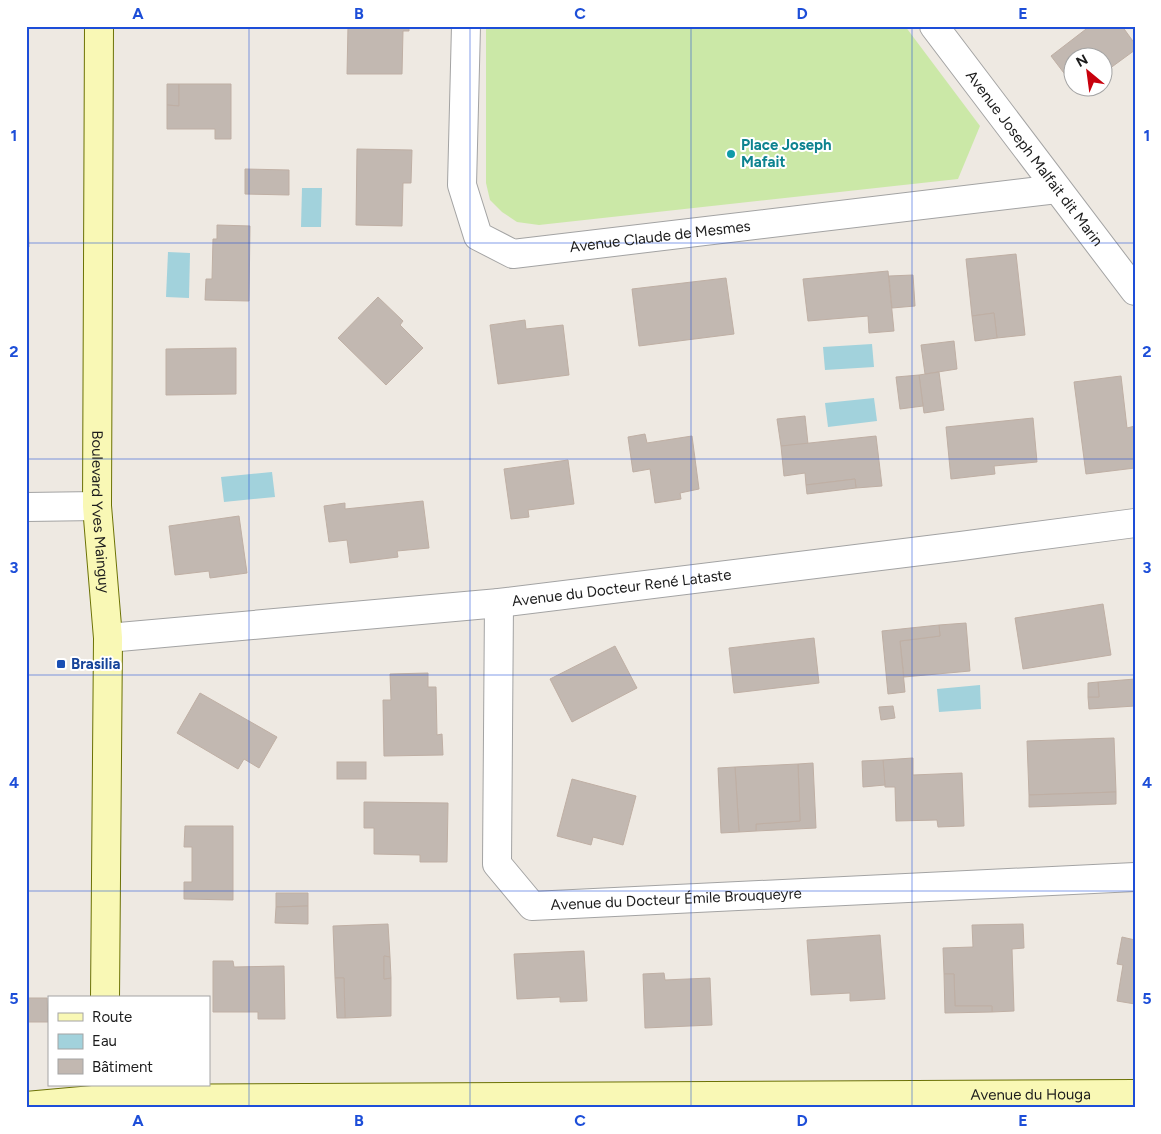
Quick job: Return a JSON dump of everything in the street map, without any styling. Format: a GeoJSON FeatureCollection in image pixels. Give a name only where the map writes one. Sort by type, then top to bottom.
{"type":"FeatureCollection","features":[{"type":"Feature","properties":{"kind":"main road","name":"Boulevard Yves Mainguy"},"geometry":{"type":"LineString","coordinates":[[99,26],[97,506],[108,638],[105,996]]}},
{"type":"Feature","properties":{"kind":"main road","name":"Avenue du Houga"},"geometry":{"type":"LineString","coordinates":[[26,1106],[76,1104],[104,1092],[944,1101],[1135,1094]]}},
{"type":"Feature","properties":{"kind":"street","name":"Avenue Claude de Mesmes"},"geometry":{"type":"LineString","coordinates":[[466,26],[462,185],[478,236],[513,254],[1057,189]]}},
{"type":"Feature","properties":{"kind":"street","name":"Avenue Joseph Malfait dit Marin"},"geometry":{"type":"LineString","coordinates":[[934,26],[1135,291]]}},
{"type":"Feature","properties":{"kind":"street"},"geometry":{"type":"LineString","coordinates":[[26,507],[97,506]]}},
{"type":"Feature","properties":{"kind":"street","name":"Avenue du Docteur René Lataste"},"geometry":{"type":"LineString","coordinates":[[108,638],[499,603],[1135,523]]}},
{"type":"Feature","properties":{"kind":"street","name":"Avenue du Docteur Émile Brouqueyre"},"geometry":{"type":"LineString","coordinates":[[499,603],[497,864],[532,906],[1135,877]]}},
{"type":"Feature","properties":{"kind":"green space","name":"Place Joseph Mafait"},"geometry":{"type":"Polygon","coordinates":[[[486,26],[905,26],[980,126],[958,179],[539,225],[517,222],[502,212],[490,200],[486,183],[486,26]]]}},
{"type":"Feature","properties":{"kind":"water"},"geometry":{"type":"Polygon","coordinates":[[[302,188],[322,188],[321,227],[301,227],[302,188]]]}},
{"type":"Feature","properties":{"kind":"water"},"geometry":{"type":"Polygon","coordinates":[[[168,252],[190,253],[189,298],[166,297],[168,252]]]}},
{"type":"Feature","properties":{"kind":"water"},"geometry":{"type":"Polygon","coordinates":[[[872,344],[874,367],[825,370],[823,347],[872,344]]]}},
{"type":"Feature","properties":{"kind":"water"},"geometry":{"type":"Polygon","coordinates":[[[874,398],[877,421],[828,427],[825,403],[874,398]]]}},
{"type":"Feature","properties":{"kind":"water"},"geometry":{"type":"Polygon","coordinates":[[[272,472],[275,497],[224,502],[221,477],[272,472]]]}},
{"type":"Feature","properties":{"kind":"water"},"geometry":{"type":"Polygon","coordinates":[[[980,685],[981,709],[939,712],[937,689],[980,685]]]}},
{"type":"Feature","properties":{"kind":"building"},"geometry":{"type":"Polygon","coordinates":[[[348,26],[409,26],[409,31],[403,31],[402,74],[347,74],[348,26]]]}},
{"type":"Feature","properties":{"kind":"building"},"geometry":{"type":"Polygon","coordinates":[[[1090,26],[1122,26],[1135,44],[1135,50],[1114,65],[1114,48],[1064,48],[1064,73],[1051,56],[1090,26]]]}},
{"type":"Feature","properties":{"kind":"building"},"geometry":{"type":"Polygon","coordinates":[[[167,84],[179,84],[179,106],[167,105],[167,84]]]}},
{"type":"Feature","properties":{"kind":"building"},"geometry":{"type":"Polygon","coordinates":[[[179,84],[231,84],[231,139],[215,139],[215,129],[167,129],[167,105],[179,106],[179,84]]]}},
{"type":"Feature","properties":{"kind":"building"},"geometry":{"type":"Polygon","coordinates":[[[357,149],[412,150],[411,183],[403,183],[402,226],[356,225],[357,149]]]}},
{"type":"Feature","properties":{"kind":"building"},"geometry":{"type":"Polygon","coordinates":[[[245,169],[289,170],[289,195],[245,194],[245,169]]]}},
{"type":"Feature","properties":{"kind":"building"},"geometry":{"type":"Polygon","coordinates":[[[26,212],[28,212],[29,247],[26,247],[26,212]]]}},
{"type":"Feature","properties":{"kind":"building"},"geometry":{"type":"Polygon","coordinates":[[[217,225],[250,226],[249,301],[205,300],[206,279],[212,279],[213,239],[217,239],[217,225]]]}},
{"type":"Feature","properties":{"kind":"building"},"geometry":{"type":"Polygon","coordinates":[[[1016,254],[1025,335],[997,338],[994,313],[972,316],[966,259],[1016,254]]]}},
{"type":"Feature","properties":{"kind":"building"},"geometry":{"type":"Polygon","coordinates":[[[888,271],[894,331],[869,333],[868,316],[808,321],[803,279],[888,271]]]}},
{"type":"Feature","properties":{"kind":"building"},"geometry":{"type":"Polygon","coordinates":[[[913,275],[915,306],[892,308],[889,276],[913,275]]]}},
{"type":"Feature","properties":{"kind":"building"},"geometry":{"type":"Polygon","coordinates":[[[726,278],[734,334],[639,346],[632,289],[726,278]]]}},
{"type":"Feature","properties":{"kind":"building"},"geometry":{"type":"Polygon","coordinates":[[[378,297],[403,321],[400,325],[423,348],[386,385],[338,338],[378,297]]]}},
{"type":"Feature","properties":{"kind":"building"},"geometry":{"type":"Polygon","coordinates":[[[994,313],[997,338],[975,341],[972,316],[994,313]]]}},
{"type":"Feature","properties":{"kind":"building"},"geometry":{"type":"Polygon","coordinates":[[[525,320],[526,329],[563,325],[569,375],[498,384],[490,325],[525,320]]]}},
{"type":"Feature","properties":{"kind":"building"},"geometry":{"type":"Polygon","coordinates":[[[954,341],[957,369],[925,374],[921,345],[954,341]]]}},
{"type":"Feature","properties":{"kind":"building"},"geometry":{"type":"Polygon","coordinates":[[[236,348],[236,394],[166,395],[166,349],[236,348]]]}},
{"type":"Feature","properties":{"kind":"building"},"geometry":{"type":"Polygon","coordinates":[[[939,372],[944,410],[924,413],[919,375],[939,372]]]}},
{"type":"Feature","properties":{"kind":"building"},"geometry":{"type":"Polygon","coordinates":[[[919,375],[923,406],[900,409],[896,377],[919,375]]]}},
{"type":"Feature","properties":{"kind":"building"},"geometry":{"type":"Polygon","coordinates":[[[1121,376],[1127,428],[1135,426],[1135,468],[1086,474],[1074,382],[1121,376]]]}},
{"type":"Feature","properties":{"kind":"building"},"geometry":{"type":"Polygon","coordinates":[[[805,416],[808,444],[781,446],[777,419],[805,416]]]}},
{"type":"Feature","properties":{"kind":"building"},"geometry":{"type":"Polygon","coordinates":[[[1033,418],[1037,462],[994,466],[995,474],[951,479],[946,427],[1033,418]]]}},
{"type":"Feature","properties":{"kind":"building"},"geometry":{"type":"Polygon","coordinates":[[[645,434],[647,443],[692,436],[699,489],[680,493],[681,499],[655,503],[650,469],[633,472],[628,437],[645,434]]]}},
{"type":"Feature","properties":{"kind":"building"},"geometry":{"type":"Polygon","coordinates":[[[876,436],[882,486],[856,488],[855,479],[806,485],[805,473],[784,476],[781,446],[876,436]]]}},
{"type":"Feature","properties":{"kind":"building"},"geometry":{"type":"Polygon","coordinates":[[[568,460],[574,504],[528,510],[529,517],[511,519],[504,469],[568,460]]]}},
{"type":"Feature","properties":{"kind":"building"},"geometry":{"type":"Polygon","coordinates":[[[855,479],[856,488],[807,494],[806,485],[855,479]]]}},
{"type":"Feature","properties":{"kind":"building"},"geometry":{"type":"Polygon","coordinates":[[[423,501],[429,548],[397,551],[398,557],[350,563],[347,540],[329,542],[324,506],[345,503],[345,509],[423,501]]]}},
{"type":"Feature","properties":{"kind":"building"},"geometry":{"type":"Polygon","coordinates":[[[239,516],[247,573],[210,578],[209,571],[175,575],[169,526],[239,516]]]}},
{"type":"Feature","properties":{"kind":"building"},"geometry":{"type":"Polygon","coordinates":[[[1103,604],[1111,655],[1023,669],[1015,618],[1103,604]]]}},
{"type":"Feature","properties":{"kind":"building"},"geometry":{"type":"Polygon","coordinates":[[[966,623],[970,671],[904,677],[900,641],[940,636],[939,625],[966,623]]]}},
{"type":"Feature","properties":{"kind":"building"},"geometry":{"type":"Polygon","coordinates":[[[939,625],[940,636],[900,641],[905,692],[888,694],[882,631],[939,625]]]}},
{"type":"Feature","properties":{"kind":"building"},"geometry":{"type":"Polygon","coordinates":[[[814,638],[819,683],[734,693],[729,648],[814,638]]]}},
{"type":"Feature","properties":{"kind":"building"},"geometry":{"type":"Polygon","coordinates":[[[615,646],[637,688],[572,722],[550,679],[615,646]]]}},
{"type":"Feature","properties":{"kind":"building"},"geometry":{"type":"Polygon","coordinates":[[[428,673],[428,687],[436,687],[437,735],[442,734],[443,755],[384,756],[383,700],[391,700],[390,674],[428,673]]]}},
{"type":"Feature","properties":{"kind":"building"},"geometry":{"type":"Polygon","coordinates":[[[1135,679],[1135,706],[1089,709],[1088,697],[1099,697],[1098,682],[1135,679]]]}},
{"type":"Feature","properties":{"kind":"building"},"geometry":{"type":"Polygon","coordinates":[[[1098,682],[1099,697],[1088,697],[1088,683],[1098,682]]]}},
{"type":"Feature","properties":{"kind":"building"},"geometry":{"type":"Polygon","coordinates":[[[200,693],[277,737],[259,768],[244,759],[238,769],[177,733],[200,693]]]}},
{"type":"Feature","properties":{"kind":"building"},"geometry":{"type":"Polygon","coordinates":[[[893,706],[895,718],[881,720],[879,707],[893,706]]]}},
{"type":"Feature","properties":{"kind":"building"},"geometry":{"type":"Polygon","coordinates":[[[1114,738],[1116,792],[1029,795],[1027,741],[1114,738]]]}},
{"type":"Feature","properties":{"kind":"building"},"geometry":{"type":"Polygon","coordinates":[[[913,758],[913,775],[962,773],[964,826],[938,827],[937,820],[896,821],[895,787],[885,787],[883,760],[913,758]]]}},
{"type":"Feature","properties":{"kind":"building"},"geometry":{"type":"Polygon","coordinates":[[[883,760],[885,785],[863,787],[862,761],[883,760]]]}},
{"type":"Feature","properties":{"kind":"building"},"geometry":{"type":"Polygon","coordinates":[[[337,762],[366,762],[366,779],[337,779],[337,762]]]}},
{"type":"Feature","properties":{"kind":"building"},"geometry":{"type":"Polygon","coordinates":[[[813,763],[816,828],[756,831],[756,824],[800,821],[798,764],[813,763]]]}},
{"type":"Feature","properties":{"kind":"building"},"geometry":{"type":"Polygon","coordinates":[[[798,764],[800,821],[756,824],[756,831],[739,832],[735,767],[798,764]]]}},
{"type":"Feature","properties":{"kind":"building"},"geometry":{"type":"Polygon","coordinates":[[[735,767],[739,832],[721,833],[718,768],[735,767]]]}},
{"type":"Feature","properties":{"kind":"building"},"geometry":{"type":"Polygon","coordinates":[[[572,779],[636,796],[623,845],[593,837],[591,845],[557,836],[572,779]]]}},
{"type":"Feature","properties":{"kind":"building"},"geometry":{"type":"Polygon","coordinates":[[[1116,792],[1116,804],[1029,807],[1029,795],[1116,792]]]}},
{"type":"Feature","properties":{"kind":"building"},"geometry":{"type":"Polygon","coordinates":[[[364,802],[448,803],[447,862],[420,862],[420,855],[374,854],[374,828],[364,828],[364,802]]]}},
{"type":"Feature","properties":{"kind":"building"},"geometry":{"type":"Polygon","coordinates":[[[185,826],[233,826],[233,900],[184,899],[184,882],[192,882],[192,847],[184,847],[185,826]]]}},
{"type":"Feature","properties":{"kind":"building"},"geometry":{"type":"Polygon","coordinates":[[[276,893],[308,893],[308,906],[276,907],[276,893]]]}},
{"type":"Feature","properties":{"kind":"building"},"geometry":{"type":"Polygon","coordinates":[[[308,906],[308,924],[275,923],[276,907],[308,906]]]}},
{"type":"Feature","properties":{"kind":"building"},"geometry":{"type":"Polygon","coordinates":[[[388,924],[390,957],[384,956],[384,979],[391,978],[391,1016],[345,1018],[344,978],[335,978],[333,926],[388,924]]]}},
{"type":"Feature","properties":{"kind":"building"},"geometry":{"type":"Polygon","coordinates":[[[1023,924],[1024,948],[1012,949],[1014,1011],[992,1012],[992,1006],[955,1006],[954,974],[944,974],[943,948],[973,947],[972,925],[1023,924]]]}},
{"type":"Feature","properties":{"kind":"building"},"geometry":{"type":"Polygon","coordinates":[[[880,935],[885,999],[850,1001],[850,993],[811,995],[807,940],[880,935]]]}},
{"type":"Feature","properties":{"kind":"building"},"geometry":{"type":"Polygon","coordinates":[[[1122,937],[1135,940],[1135,1004],[1117,1001],[1123,965],[1117,964],[1122,937]]]}},
{"type":"Feature","properties":{"kind":"building"},"geometry":{"type":"Polygon","coordinates":[[[584,951],[587,1001],[560,1002],[560,997],[517,999],[514,954],[584,951]]]}},
{"type":"Feature","properties":{"kind":"building"},"geometry":{"type":"Polygon","coordinates":[[[384,956],[390,957],[391,978],[384,979],[384,956]]]}},
{"type":"Feature","properties":{"kind":"building"},"geometry":{"type":"Polygon","coordinates":[[[213,961],[233,961],[234,967],[284,966],[285,1019],[258,1019],[258,1012],[213,1012],[213,961]]]}},
{"type":"Feature","properties":{"kind":"building"},"geometry":{"type":"Polygon","coordinates":[[[664,973],[665,980],[710,978],[712,1025],[645,1028],[643,974],[664,973]]]}},
{"type":"Feature","properties":{"kind":"building"},"geometry":{"type":"Polygon","coordinates":[[[944,974],[954,974],[955,1006],[992,1006],[992,1012],[945,1013],[944,974]]]}},
{"type":"Feature","properties":{"kind":"building"},"geometry":{"type":"Polygon","coordinates":[[[335,978],[344,978],[345,1018],[337,1018],[335,978]]]}},
{"type":"Feature","properties":{"kind":"building"},"geometry":{"type":"Polygon","coordinates":[[[26,998],[47,998],[48,1022],[26,1022],[26,998]]]}},
{"type":"Feature","properties":{"kind":"place","name":"Place Joseph Mafait"},"geometry":{"type":"Point","coordinates":[731,154]}},
{"type":"Feature","properties":{"kind":"place","name":"Brasilia"},"geometry":{"type":"Point","coordinates":[61,664]}}]}
